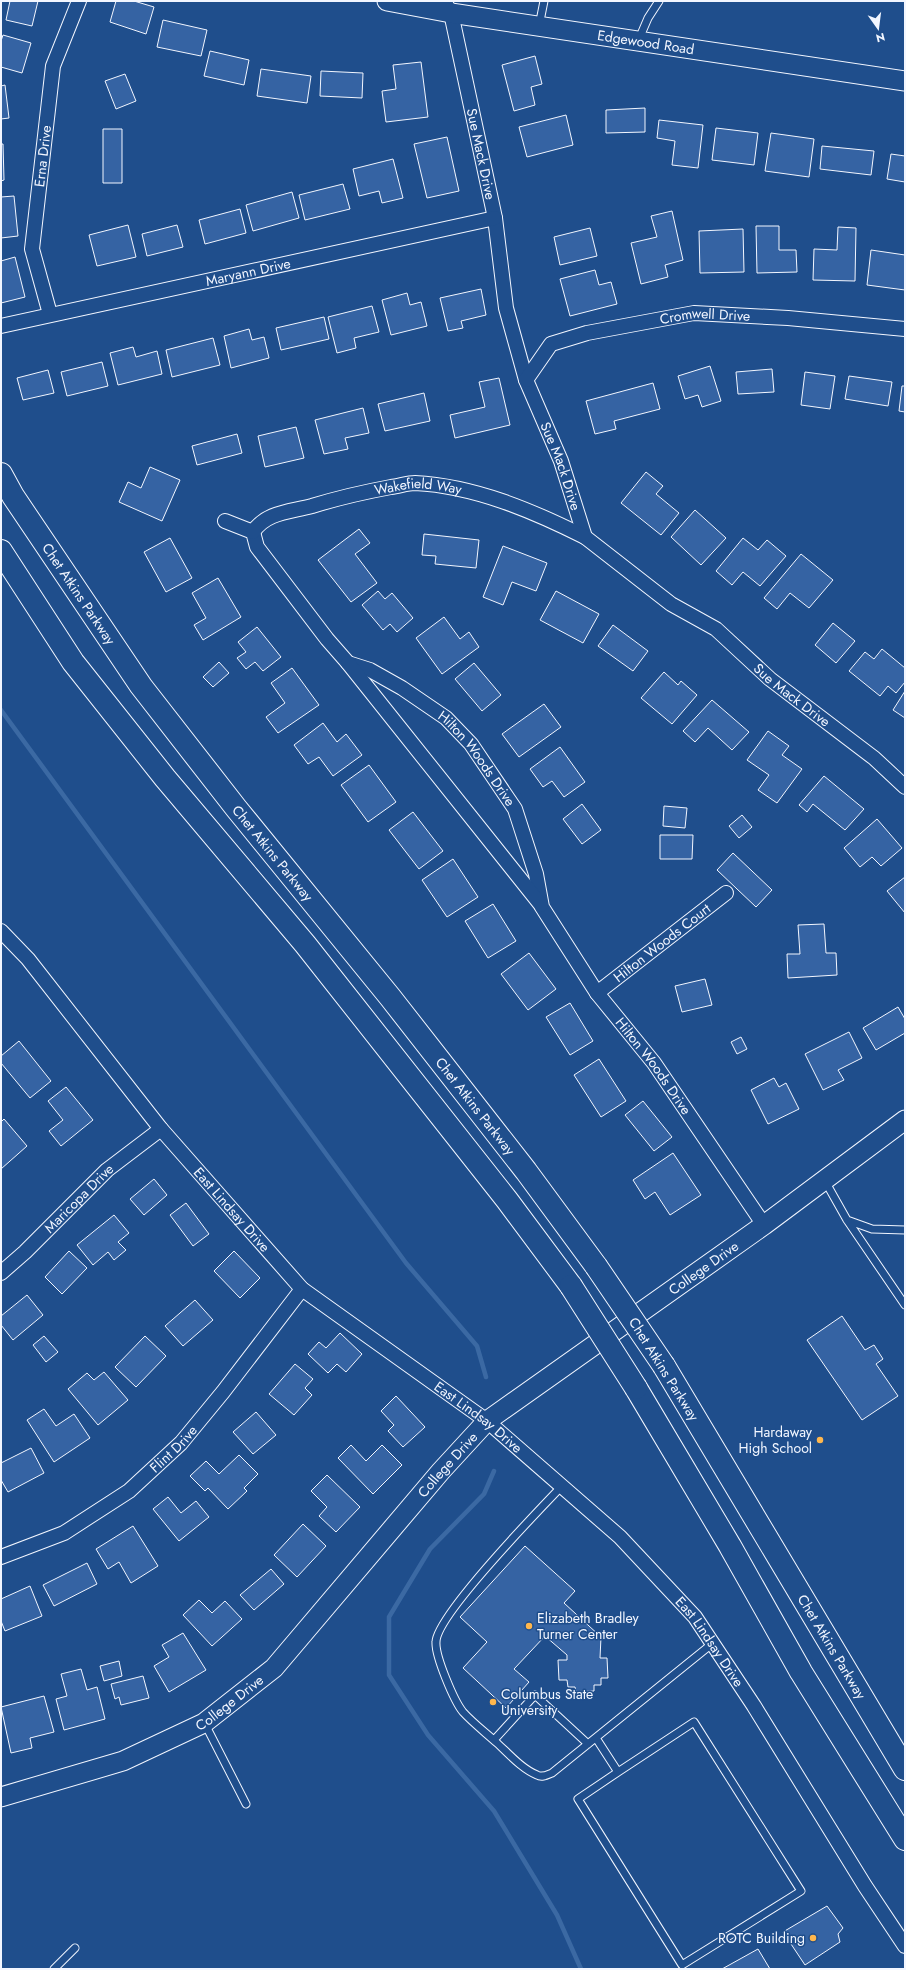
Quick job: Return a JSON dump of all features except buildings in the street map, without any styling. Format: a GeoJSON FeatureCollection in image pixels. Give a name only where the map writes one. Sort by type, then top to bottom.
{"type":"FeatureCollection","features":[{"type":"Feature","properties":{"kind":"highway","name":"Chet Atkins Parkway"},"geometry":{"type":"LineString","coordinates":[[1,474],[13,496],[141,686],[236,808],[395,1003],[526,1171],[596,1266],[664,1366],[905,1769]]}},
{"type":"Feature","properties":{"kind":"highway"},"geometry":{"type":"LineString","coordinates":[[1,551],[73,662],[165,778],[305,944],[507,1200],[571,1286],[636,1388],[730,1546],[801,1672],[905,1839]]}},
{"type":"Feature","properties":{"kind":"street","name":"Erna Drive"},"geometry":{"type":"LineString","coordinates":[[50,314],[32,249],[53,66],[79,1]]}},
{"type":"Feature","properties":{"kind":"street","name":"Edgewood Road"},"geometry":{"type":"LineString","coordinates":[[387,1],[448,7],[539,26],[905,81]]}},
{"type":"Feature","properties":{"kind":"street","name":"Sue Mack Drive"},"geometry":{"type":"LineString","coordinates":[[448,7],[495,218],[506,308],[526,380],[561,461],[585,537],[671,604],[716,629],[770,679],[874,758],[905,787]]}},
{"type":"Feature","properties":{"kind":"street","name":"Maryann Drive"},"geometry":{"type":"LineString","coordinates":[[1,326],[50,314],[495,218]]}},
{"type":"Feature","properties":{"kind":"street","name":"Cromwell Drive"},"geometry":{"type":"LineString","coordinates":[[526,380],[550,344],[587,334],[694,313],[788,318],[905,329]]}},
{"type":"Feature","properties":{"kind":"street","name":"Wakefield Way"},"geometry":{"type":"LineString","coordinates":[[253,532],[258,524],[274,515],[354,494],[414,483],[453,488],[510,503],[538,513],[585,537]]}},
{"type":"Feature","properties":{"kind":"street"},"geometry":{"type":"LineString","coordinates":[[225,521],[253,532]]}},
{"type":"Feature","properties":{"kind":"street","name":"Hilton Woods Drive"},"geometry":{"type":"LineString","coordinates":[[253,532],[257,547],[327,639],[348,663],[542,907],[597,993],[654,1063],[764,1225]]}},
{"type":"Feature","properties":{"kind":"street","name":"Hilton Woods Drive"},"geometry":{"type":"LineString","coordinates":[[348,663],[370,670],[402,688],[446,718],[471,744],[515,809],[536,874],[542,907]]}},
{"type":"Feature","properties":{"kind":"street","name":"Hilton Woods Court"},"geometry":{"type":"LineString","coordinates":[[597,993],[726,893]]}},
{"type":"Feature","properties":{"kind":"street","name":"East Lindsay Drive"},"geometry":{"type":"LineString","coordinates":[[1,931],[28,959],[161,1129],[302,1288],[487,1421],[620,1537],[695,1617],[754,1706],[865,1886],[905,1946]]}},
{"type":"Feature","properties":{"kind":"street","name":"College Drive"},"geometry":{"type":"LineString","coordinates":[[1,1797],[123,1761],[204,1723],[274,1668],[441,1471],[487,1421],[764,1225],[905,1120]]}},
{"type":"Feature","properties":{"kind":"street","name":"Maricopa Drive"},"geometry":{"type":"LineString","coordinates":[[1,1273],[25,1252],[107,1170],[161,1129]]}},
{"type":"Feature","properties":{"kind":"street","name":"Flint Drive"},"geometry":{"type":"LineString","coordinates":[[1,1557],[64,1533],[129,1490],[181,1443],[223,1392],[302,1288]]}},
{"type":"Feature","properties":{"kind":"lane"},"geometry":{"type":"LineString","coordinates":[[539,26],[544,1]]}},
{"type":"Feature","properties":{"kind":"lane"},"geometry":{"type":"LineString","coordinates":[[638,41],[648,18],[659,1]]}},
{"type":"Feature","properties":{"kind":"lane"},"geometry":{"type":"LineString","coordinates":[[824,1179],[847,1220],[905,1305]]}},
{"type":"Feature","properties":{"kind":"lane"},"geometry":{"type":"LineString","coordinates":[[847,1220],[872,1229],[905,1230]]}},
{"type":"Feature","properties":{"kind":"lane"},"geometry":{"type":"LineString","coordinates":[[561,1487],[509,1542],[450,1612],[438,1632],[435,1642],[438,1657],[446,1678],[463,1712],[518,1761],[538,1776],[546,1776],[552,1773],[596,1738],[713,1643]]}},
{"type":"Feature","properties":{"kind":"lane"},"geometry":{"type":"LineString","coordinates":[[494,1740],[535,1695],[588,1744]]}},
{"type":"Feature","properties":{"kind":"lane"},"geometry":{"type":"LineString","coordinates":[[694,1722],[801,1891],[682,1965],[578,1799],[618,1772],[694,1722]]}},
{"type":"Feature","properties":{"kind":"lane"},"geometry":{"type":"LineString","coordinates":[[204,1723],[246,1804]]}},
{"type":"Feature","properties":{"kind":"lane"},"geometry":{"type":"LineString","coordinates":[[596,1738],[618,1772]]}},
{"type":"Feature","properties":{"kind":"lane"},"geometry":{"type":"LineString","coordinates":[[54,1969],[75,1948]]}},
{"type":"Feature","properties":{"kind":"waterway"},"geometry":{"type":"LineString","coordinates":[[1,710],[406,1263],[477,1346],[486,1377]]}},
{"type":"Feature","properties":{"kind":"waterway"},"geometry":{"type":"LineString","coordinates":[[494,1471],[484,1494],[430,1549],[389,1617],[389,1675],[428,1735],[494,1811],[557,1915],[581,1969]]}},
{"type":"Feature","properties":{"kind":"place","name":"Hardaway High School"},"geometry":{"type":"Point","coordinates":[820,1440]}},
{"type":"Feature","properties":{"kind":"place","name":"Elizabeth Bradley Turner Center"},"geometry":{"type":"Point","coordinates":[529,1626]}},
{"type":"Feature","properties":{"kind":"place","name":"Columbus State University"},"geometry":{"type":"Point","coordinates":[493,1702]}},
{"type":"Feature","properties":{"kind":"place","name":"ROTC Building"},"geometry":{"type":"Point","coordinates":[813,1938]}}]}
